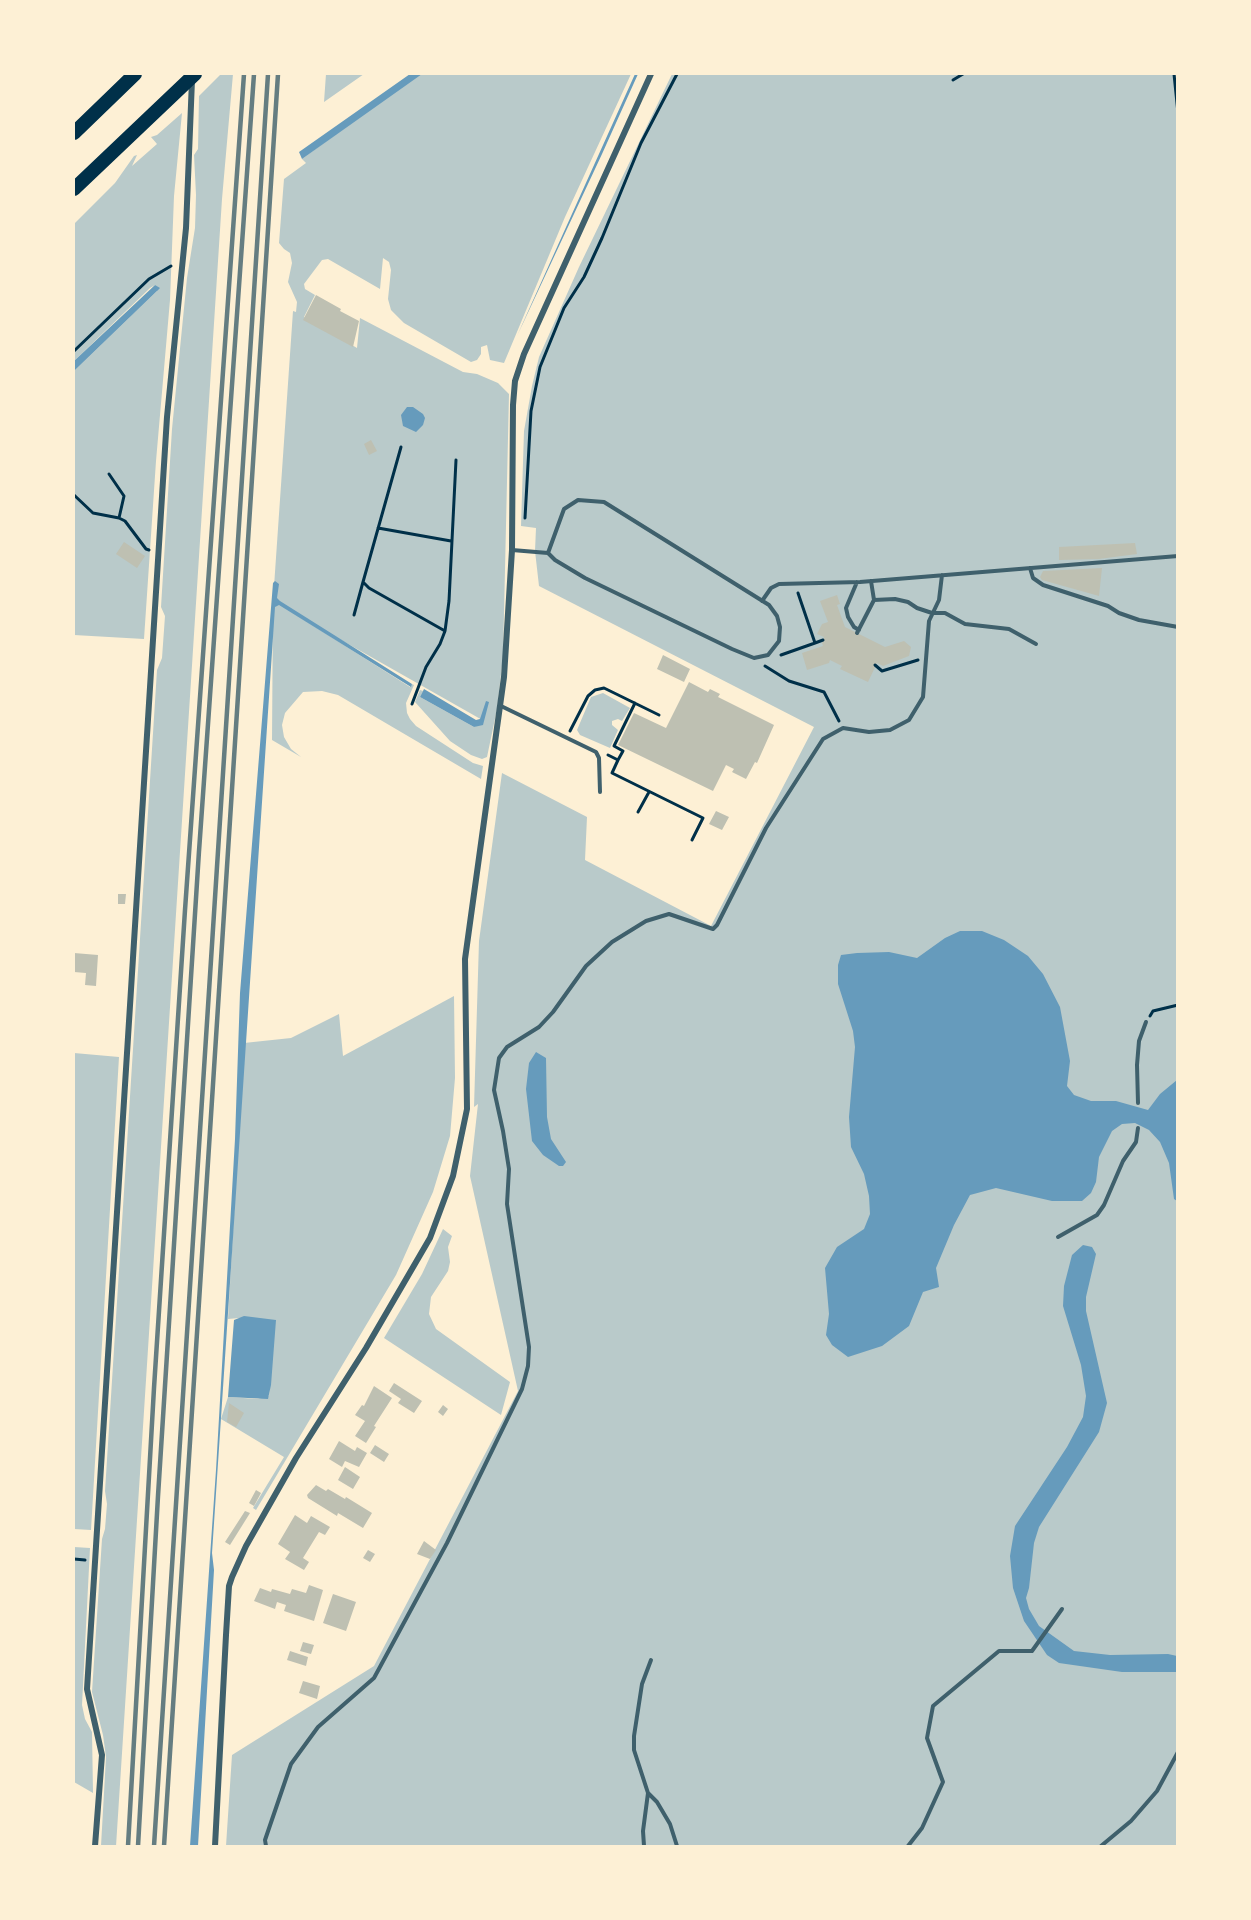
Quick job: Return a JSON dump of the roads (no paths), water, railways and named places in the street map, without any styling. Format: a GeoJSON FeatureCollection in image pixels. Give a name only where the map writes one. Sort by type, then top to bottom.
{"type":"FeatureCollection","features":[{"type":"Feature","properties":{"kind":"highway"},"geometry":{"type":"LineString","coordinates":[[74,133],[135,74]]}},
{"type":"Feature","properties":{"kind":"highway"},"geometry":{"type":"LineString","coordinates":[[74,189],[194,74]]}},
{"type":"Feature","properties":{"kind":"street"},"geometry":{"type":"LineString","coordinates":[[95,1846],[102,1755],[87,1689],[167,417],[186,228],[188,144],[194,74]]}},
{"type":"Feature","properties":{"kind":"street"},"geometry":{"type":"LineString","coordinates":[[215,1846],[229,1586],[232,1577],[246,1546],[296,1458],[366,1348],[430,1238],[455,1166],[467,1109],[465,959],[501,706],[512,549],[515,381],[521,361],[651,74]]}},
{"type":"Feature","properties":{"kind":"lane"},"geometry":{"type":"LineString","coordinates":[[512,549],[548,553],[555,560],[585,578],[754,658],[768,655],[779,641],[780,627],[777,616],[769,605],[604,502],[578,500],[564,509],[548,553]]}},
{"type":"Feature","properties":{"kind":"lane"},"geometry":{"type":"LineString","coordinates":[[762,601],[771,588],[778,585],[857,582],[1178,556]]}},
{"type":"Feature","properties":{"kind":"lane"},"geometry":{"type":"LineString","coordinates":[[1030,568],[1033,578],[1043,585],[1108,606],[1138,620],[1178,627]]}},
{"type":"Feature","properties":{"kind":"lane"},"geometry":{"type":"LineString","coordinates":[[266,1846],[265,1840],[291,1764],[318,1727],[374,1678],[447,1543],[522,1389],[528,1366],[529,1347],[507,1204],[509,1169],[494,1090],[499,1058],[507,1047],[539,1027],[553,1012],[586,966],[612,942],[645,921],[669,914],[712,929],[717,925],[766,828],[823,739],[843,728],[869,732],[890,730],[909,720],[923,697],[926,684],[927,633],[932,613],[939,600],[942,575]]}},
{"type":"Feature","properties":{"kind":"lane"},"geometry":{"type":"LineString","coordinates":[[857,582],[846,608],[848,617],[858,632],[874,600],[870,581]]}},
{"type":"Feature","properties":{"kind":"lane"},"geometry":{"type":"LineString","coordinates":[[874,600],[908,602],[932,613],[945,613],[965,624],[1009,629],[1036,644]]}},
{"type":"Feature","properties":{"kind":"lane"},"geometry":{"type":"LineString","coordinates":[[501,706],[596,752],[600,792]]}},
{"type":"Feature","properties":{"kind":"lane"},"geometry":{"type":"LineString","coordinates":[[1138,1103],[1137,1065],[1140,1041],[1146,1022]]}},
{"type":"Feature","properties":{"kind":"lane"},"geometry":{"type":"LineString","coordinates":[[1058,1237],[1075,1226],[1088,1222],[1104,1206],[1123,1161],[1136,1142],[1138,1128]]}},
{"type":"Feature","properties":{"kind":"lane"},"geometry":{"type":"LineString","coordinates":[[908,1846],[922,1828],[943,1782],[927,1738],[933,1706],[999,1651],[1032,1651],[1062,1610]]}},
{"type":"Feature","properties":{"kind":"lane"},"geometry":{"type":"LineString","coordinates":[[651,1660],[640,1694],[634,1750],[648,1792],[670,1824],[677,1846]]}},
{"type":"Feature","properties":{"kind":"lane"},"geometry":{"type":"LineString","coordinates":[[1101,1846],[1131,1821],[1157,1791],[1178,1752]]}},
{"type":"Feature","properties":{"kind":"lane"},"geometry":{"type":"LineString","coordinates":[[644,1846],[643,1831],[648,1792]]}},
{"type":"Feature","properties":{"kind":"water"},"geometry":{"type":"Polygon","coordinates":[[[410,74],[422,74],[302,159],[299,152],[410,74]]]}},
{"type":"Feature","properties":{"kind":"water"},"geometry":{"type":"Polygon","coordinates":[[[635,74],[638,74],[517,336],[635,74]]]}},
{"type":"Feature","properties":{"kind":"water"},"geometry":{"type":"Polygon","coordinates":[[[155,285],[160,288],[74,371],[74,361],[155,285]]]}},
{"type":"Feature","properties":{"kind":"water"},"geometry":{"type":"Polygon","coordinates":[[[407,407],[413,407],[425,418],[423,425],[416,432],[403,426],[401,415],[407,407]]]}},
{"type":"Feature","properties":{"kind":"water"},"geometry":{"type":"Polygon","coordinates":[[[275,581],[279,584],[277,598],[280,601],[412,684],[411,687],[279,605],[275,607],[212,1553],[214,1570],[198,1846],[190,1846],[216,1470],[235,1139],[240,993],[273,583],[275,581]]]}},
{"type":"Feature","properties":{"kind":"water"},"geometry":{"type":"Polygon","coordinates":[[[424,689],[476,720],[480,719],[486,701],[489,702],[483,725],[474,727],[420,697],[424,689]]]}},
{"type":"Feature","properties":{"kind":"water"},"geometry":{"type":"Polygon","coordinates":[[[960,931],[982,931],[1004,940],[1028,956],[1043,974],[1060,1007],[1070,1061],[1067,1086],[1074,1095],[1091,1101],[1116,1101],[1148,1110],[1160,1094],[1177,1080],[1177,1201],[1174,1199],[1169,1163],[1160,1142],[1149,1130],[1135,1123],[1122,1124],[1112,1131],[1099,1157],[1096,1182],[1091,1193],[1082,1201],[1052,1201],[996,1188],[970,1195],[954,1225],[936,1268],[939,1287],[923,1292],[909,1326],[882,1346],[848,1357],[832,1345],[826,1335],[829,1314],[825,1268],[837,1247],[864,1229],[870,1214],[864,1174],[851,1147],[849,1117],[855,1047],[853,1031],[838,984],[838,965],[841,955],[857,953],[889,952],[917,958],[945,938],[960,931]]]}},
{"type":"Feature","properties":{"kind":"water"},"geometry":{"type":"Polygon","coordinates":[[[536,1052],[546,1058],[547,1117],[551,1139],[566,1162],[563,1166],[559,1166],[543,1155],[532,1141],[526,1089],[529,1063],[536,1052]]]}},
{"type":"Feature","properties":{"kind":"water"},"geometry":{"type":"Polygon","coordinates":[[[1083,1245],[1092,1247],[1096,1254],[1086,1297],[1086,1311],[1107,1403],[1099,1432],[1039,1527],[1034,1543],[1026,1598],[1029,1609],[1039,1626],[1074,1651],[1110,1655],[1168,1654],[1177,1656],[1177,1672],[1122,1672],[1059,1663],[1047,1655],[1024,1621],[1013,1588],[1010,1556],[1015,1526],[1067,1447],[1083,1417],[1086,1396],[1081,1365],[1063,1306],[1064,1286],[1072,1255],[1083,1245]]]}},
{"type":"Feature","properties":{"kind":"water"},"geometry":{"type":"Polygon","coordinates":[[[244,1316],[276,1320],[268,1399],[228,1397],[234,1320],[244,1316]]]}},
{"type":"Feature","properties":{"kind":"railway"},"geometry":{"type":"LineString","coordinates":[[128,1846],[154,1388],[185,910],[244,74]]}},
{"type":"Feature","properties":{"kind":"railway"},"geometry":{"type":"LineString","coordinates":[[138,1846],[199,851],[254,74]]}},
{"type":"Feature","properties":{"kind":"railway"},"geometry":{"type":"LineString","coordinates":[[154,1846],[268,74]]}},
{"type":"Feature","properties":{"kind":"railway"},"geometry":{"type":"LineString","coordinates":[[164,1846],[278,74]]}}]}
